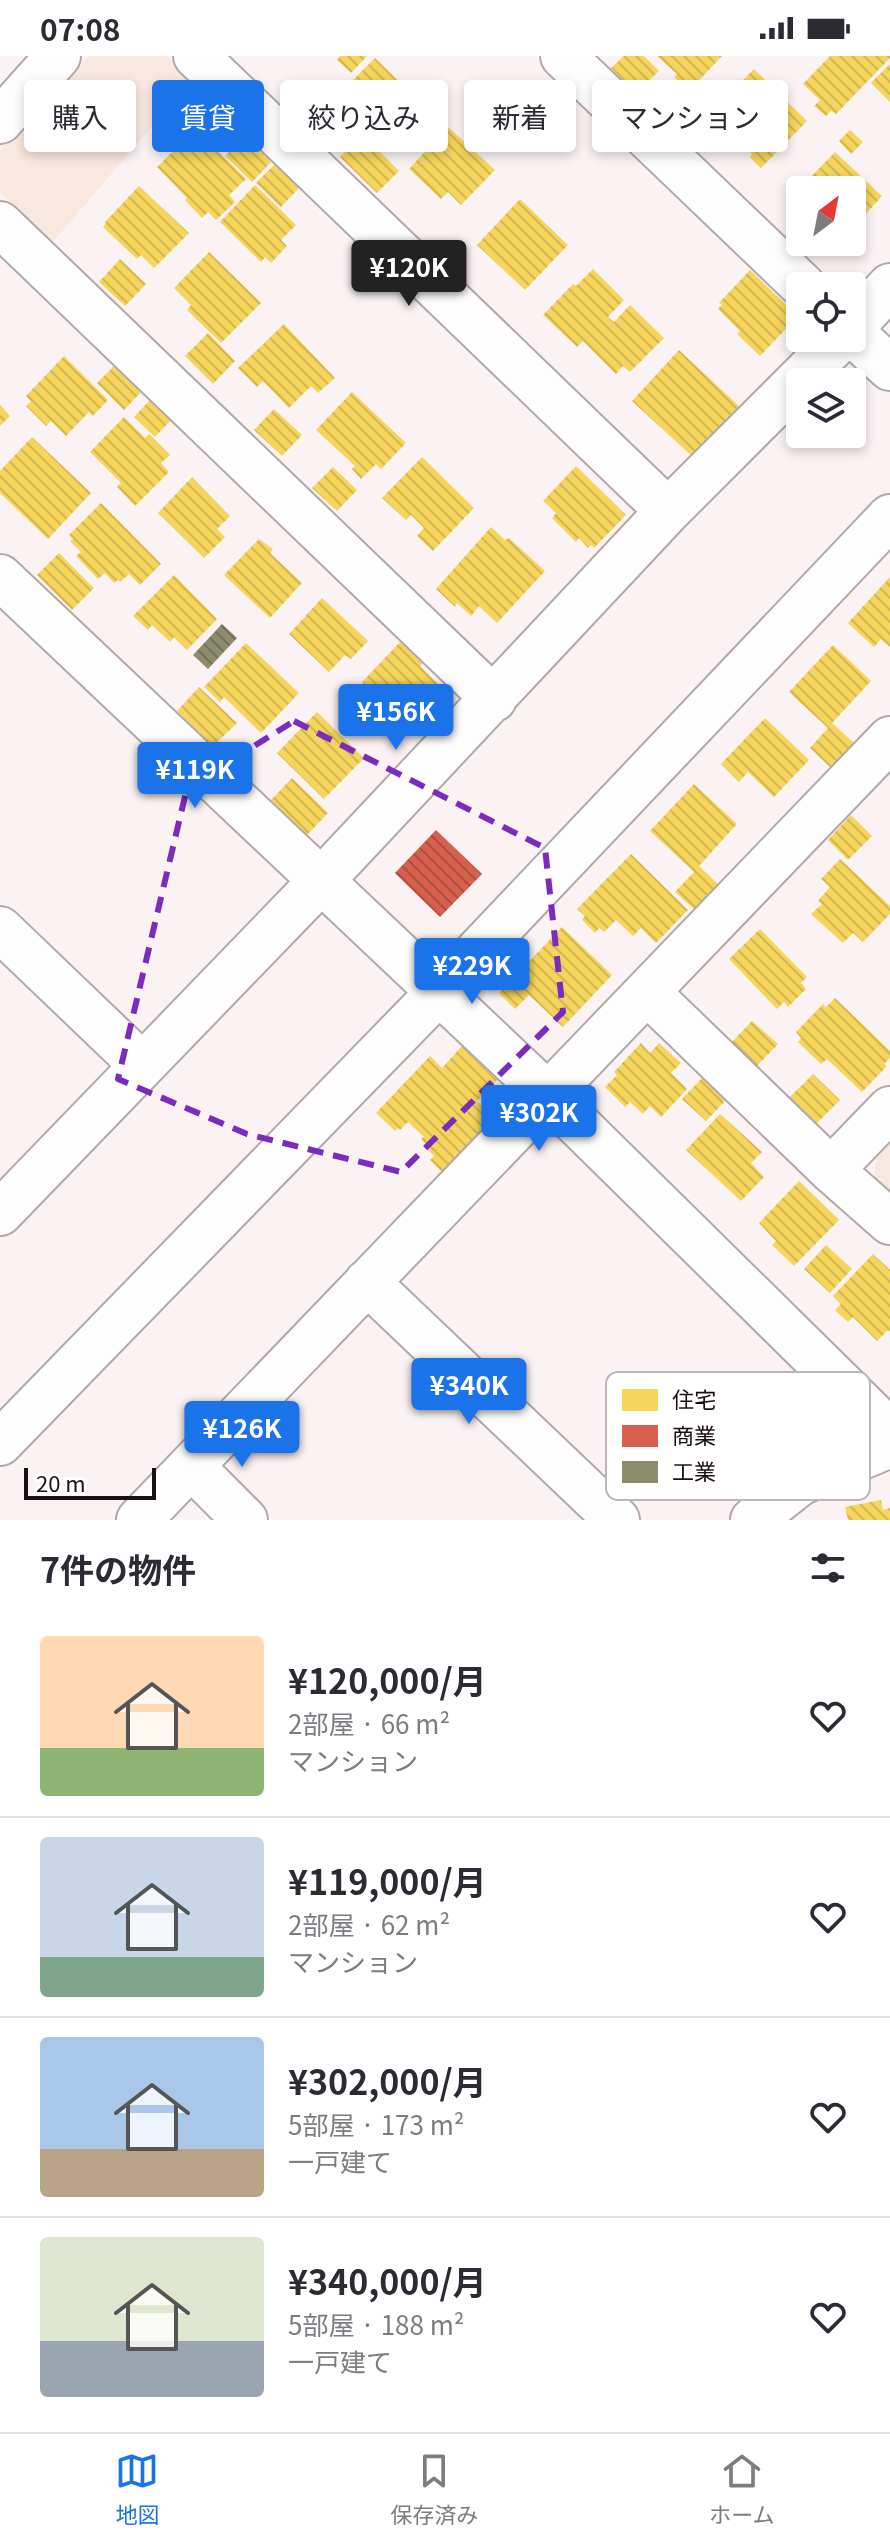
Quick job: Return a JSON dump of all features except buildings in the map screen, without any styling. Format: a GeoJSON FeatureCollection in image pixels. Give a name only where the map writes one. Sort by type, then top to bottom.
{"type":"FeatureCollection","features":[{"type":"Feature","properties":{"kind":"street"},"geometry":{"type":"LineString","coordinates":[[0,121],[58,56]]}},
{"type":"Feature","properties":{"kind":"street"},"geometry":{"type":"LineString","coordinates":[[196,56],[668,511]]}},
{"type":"Feature","properties":{"kind":"street"},"geometry":{"type":"LineString","coordinates":[[563,56],[788,272]]}},
{"type":"Feature","properties":{"kind":"street"},"geometry":{"type":"LineString","coordinates":[[0,224],[494,699]]}},
{"type":"Feature","properties":{"kind":"street"},"geometry":{"type":"LineString","coordinates":[[866,314],[890,286]]}},
{"type":"Feature","properties":{"kind":"street"},"geometry":{"type":"LineString","coordinates":[[866,344],[890,368]]}},
{"type":"Feature","properties":{"kind":"street"},"geometry":{"type":"LineString","coordinates":[[0,1213],[320,882],[668,511],[827,352]]}},
{"type":"Feature","properties":{"kind":"street"},"geometry":{"type":"LineString","coordinates":[[0,1443],[438,993],[890,517]]}},
{"type":"Feature","properties":{"kind":"street"},"geometry":{"type":"LineString","coordinates":[[0,577],[548,1095],[829,1372]]}},
{"type":"Feature","properties":{"kind":"street"},"geometry":{"type":"LineString","coordinates":[[139,1520],[890,739]]}},
{"type":"Feature","properties":{"kind":"street"},"geometry":{"type":"LineString","coordinates":[[0,929],[142,1065]]}},
{"type":"Feature","properties":{"kind":"street"},"geometry":{"type":"LineString","coordinates":[[647,992],[831,1170],[890,1222]]}},
{"type":"Feature","properties":{"kind":"street"},"geometry":{"type":"LineString","coordinates":[[831,1170],[890,1109]]}},
{"type":"Feature","properties":{"kind":"street"},"geometry":{"type":"LineString","coordinates":[[367,1282],[617,1520]]}},
{"type":"Feature","properties":{"kind":"street"},"geometry":{"type":"LineString","coordinates":[[870,1412],[888,1446]]}},
{"type":"Feature","properties":{"kind":"street"},"geometry":{"type":"LineString","coordinates":[[191,1466],[245,1520]]}},
{"type":"Feature","properties":{"kind":"street"},"geometry":{"type":"LineString","coordinates":[[753,1520],[778,1500]]}},
{"type":"Feature","properties":{"kind":"highlighted area"},"geometry":{"type":"Polygon","coordinates":[[[294,721],[545,848],[563,1012],[401,1172],[247,1134],[118,1079],[187,788],[294,721]]]}},
{"type":"Feature","properties":{"kind":"shaded area"},"geometry":{"type":"Polygon","coordinates":[[[89,56],[167,56],[190,80],[152,80],[152,126],[136,145],[136,80],[67,80],[89,56]]]}},
{"type":"Feature","properties":{"kind":"shaded area"},"geometry":{"type":"Polygon","coordinates":[[[24,125],[24,152],[130,152],[52,243],[0,192],[0,151],[24,125]]]}},
{"type":"Feature","properties":{"kind":"shaded area"},"geometry":{"type":"Polygon","coordinates":[[[890,1137],[890,1194],[875,1181],[876,1152],[890,1137]]]}}]}
